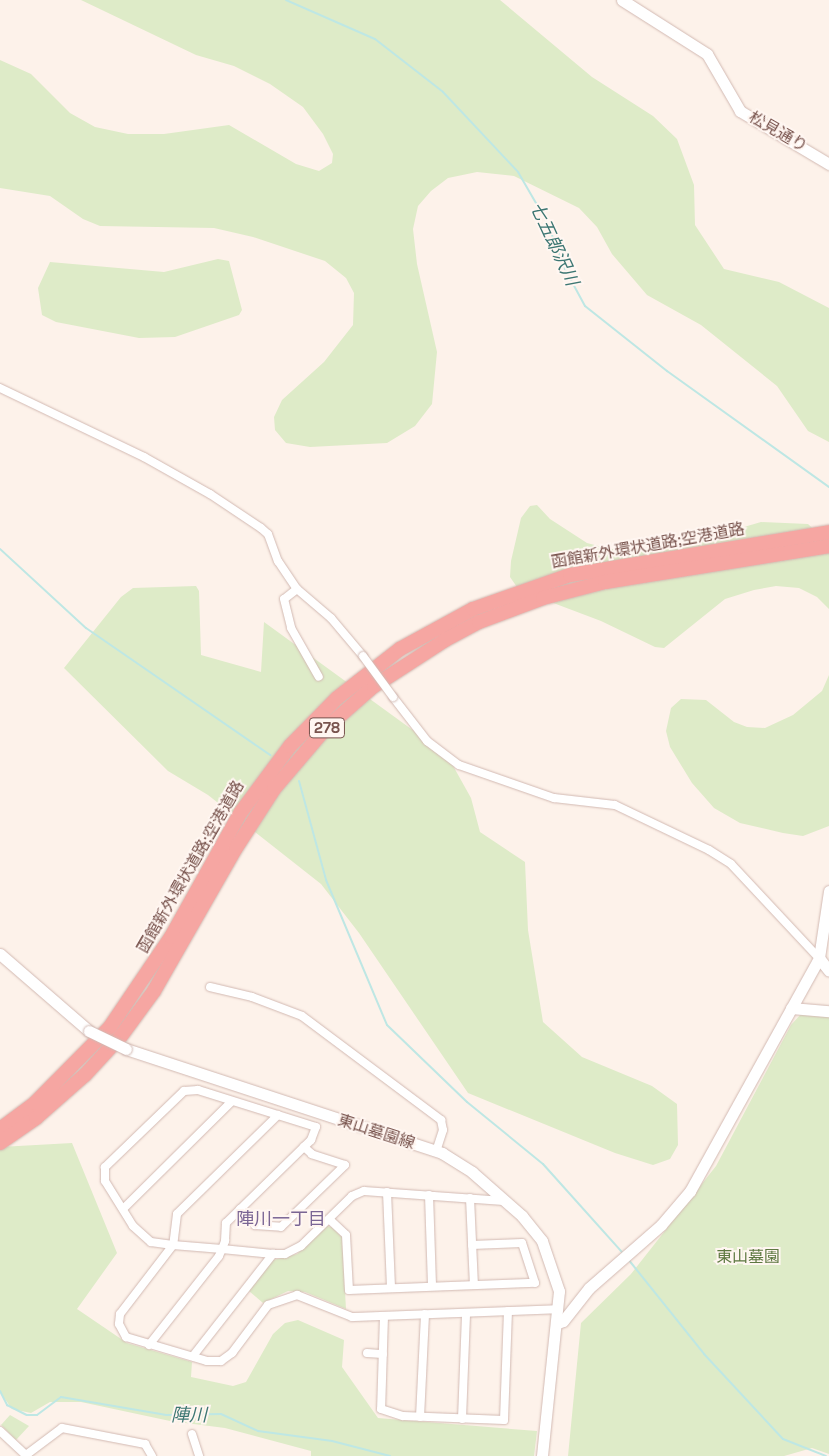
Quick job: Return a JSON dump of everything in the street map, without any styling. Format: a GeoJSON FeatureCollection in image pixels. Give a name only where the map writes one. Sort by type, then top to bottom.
{"type":"FeatureCollection","features":[{"type":"Feature","properties":{"kind":"highway","name":"函館新外環状道路;空港道路"},"geometry":{"type":"LineString","coordinates":[[0,1143],[36,1118],[85,1075],[121,1036],[154,991],[236,848],[274,789],[325,729],[374,686],[444,640],[479,622],[543,598],[605,582],[820,543],[829,532]]}},
{"type":"Feature","properties":{"kind":"highway","name":"函館新外環状道路;空港道路"},"geometry":{"type":"LineString","coordinates":[[0,1129],[35,1103],[110,1027],[167,944],[232,827],[262,780],[316,718],[366,674],[438,627],[539,584],[602,569],[820,543]]}},
{"type":"Feature","properties":{"kind":"street","name":"松見通り"},"geometry":{"type":"LineString","coordinates":[[622,0],[707,54],[740,111],[829,164]]}},
{"type":"Feature","properties":{"kind":"street"},"geometry":{"type":"LineString","coordinates":[[0,388],[144,457],[210,494],[237,515],[261,528],[268,534],[278,561],[298,589],[331,618],[363,656],[428,741],[458,765],[554,798],[615,805],[732,864],[829,971]]}},
{"type":"Feature","properties":{"kind":"street"},"geometry":{"type":"LineString","coordinates":[[298,589],[284,599],[291,628],[319,677]]}},
{"type":"Feature","properties":{"kind":"street"},"geometry":{"type":"LineString","coordinates":[[558,1323],[563,1321],[590,1288],[661,1225],[690,1191],[819,958],[829,891]]}},
{"type":"Feature","properties":{"kind":"street","name":"東山墓園線"},"geometry":{"type":"LineString","coordinates":[[0,954],[89,1031],[126,1049],[436,1151],[461,1164],[529,1222],[542,1241],[558,1283],[558,1323],[542,1456]]}},
{"type":"Feature","properties":{"kind":"street"},"geometry":{"type":"LineString","coordinates":[[210,987],[252,997],[302,1016],[441,1120],[443,1130],[436,1151]]}},
{"type":"Feature","properties":{"kind":"street"},"geometry":{"type":"LineString","coordinates":[[791,1008],[829,1011]]}},
{"type":"Feature","properties":{"kind":"street"},"geometry":{"type":"LineString","coordinates":[[149,1345],[222,1249],[226,1223],[304,1147],[316,1127],[198,1090],[184,1091],[105,1167],[106,1181],[122,1209],[142,1236],[173,1245],[222,1249],[273,1254],[297,1249],[356,1194],[368,1190],[506,1201]]}},
{"type":"Feature","properties":{"kind":"street"},"geometry":{"type":"LineString","coordinates":[[122,1209],[232,1100]]}},
{"type":"Feature","properties":{"kind":"street"},"geometry":{"type":"LineString","coordinates":[[278,1115],[177,1214],[173,1245],[119,1319],[126,1337],[212,1362],[225,1359],[263,1309],[286,1296],[309,1297],[347,1316],[559,1309]]}},
{"type":"Feature","properties":{"kind":"street"},"geometry":{"type":"LineString","coordinates":[[240,1209],[256,1225],[281,1227],[345,1165],[312,1154],[304,1147]]}},
{"type":"Feature","properties":{"kind":"street"},"geometry":{"type":"LineString","coordinates":[[387,1192],[391,1288]]}},
{"type":"Feature","properties":{"kind":"street"},"geometry":{"type":"LineString","coordinates":[[429,1195],[432,1286]]}},
{"type":"Feature","properties":{"kind":"street"},"geometry":{"type":"LineString","coordinates":[[470,1198],[474,1285]]}},
{"type":"Feature","properties":{"kind":"street"},"geometry":{"type":"LineString","coordinates":[[329,1219],[346,1235],[349,1290],[535,1283],[522,1243],[472,1246]]}},
{"type":"Feature","properties":{"kind":"street"},"geometry":{"type":"LineString","coordinates":[[193,1356],[273,1254]]}},
{"type":"Feature","properties":{"kind":"street"},"geometry":{"type":"LineString","coordinates":[[384,1316],[380,1409],[403,1416],[504,1420],[508,1311]]}},
{"type":"Feature","properties":{"kind":"street"},"geometry":{"type":"LineString","coordinates":[[462,1419],[466,1313]]}},
{"type":"Feature","properties":{"kind":"street"},"geometry":{"type":"LineString","coordinates":[[420,1417],[425,1314]]}},
{"type":"Feature","properties":{"kind":"street"},"geometry":{"type":"LineString","coordinates":[[367,1353],[383,1354]]}},
{"type":"Feature","properties":{"kind":"street"},"geometry":{"type":"LineString","coordinates":[[0,1431],[26,1455],[62,1428],[145,1444],[152,1456]]}},
{"type":"Feature","properties":{"kind":"street"},"geometry":{"type":"LineString","coordinates":[[192,1434],[199,1456]]}},
{"type":"Feature","properties":{"kind":"green space"},"geometry":{"type":"Polygon","coordinates":[[[81,0],[500,0],[592,77],[653,116],[677,139],[694,185],[695,225],[724,269],[779,282],[829,308],[829,442],[808,431],[777,386],[701,325],[647,295],[612,254],[597,227],[579,208],[514,176],[477,172],[448,178],[431,191],[418,206],[413,229],[417,264],[437,352],[432,404],[415,426],[387,443],[310,447],[286,443],[275,430],[274,417],[282,400],[324,362],[353,325],[354,293],[346,278],[325,261],[253,237],[214,228],[100,226],[83,219],[50,196],[0,188],[0,60],[31,74],[70,113],[95,127],[128,134],[164,134],[229,125],[296,164],[319,171],[332,163],[333,154],[323,134],[303,107],[270,84],[234,66],[196,55],[81,0]]]}},
{"type":"Feature","properties":{"kind":"green space"},"geometry":{"type":"Polygon","coordinates":[[[218,259],[229,261],[242,310],[239,315],[175,337],[139,338],[56,322],[42,315],[38,288],[50,262],[164,272],[218,259]]]}},
{"type":"Feature","properties":{"kind":"green space"},"geometry":{"type":"Polygon","coordinates":[[[537,505],[550,519],[587,543],[610,549],[669,549],[761,522],[808,524],[829,544],[829,609],[817,597],[799,588],[776,586],[754,590],[725,599],[664,648],[655,647],[601,621],[519,590],[510,577],[511,561],[521,518],[530,506],[537,505]]]}},
{"type":"Feature","properties":{"kind":"green space"},"geometry":{"type":"Polygon","coordinates":[[[196,586],[199,591],[201,655],[261,672],[264,622],[447,755],[471,798],[480,832],[525,862],[528,930],[543,1022],[582,1057],[652,1086],[677,1104],[678,1145],[670,1159],[653,1165],[615,1153],[468,1093],[359,933],[321,884],[208,795],[168,771],[64,668],[121,597],[133,588],[196,586]]]}},
{"type":"Feature","properties":{"kind":"green space"},"geometry":{"type":"Polygon","coordinates":[[[829,675],[829,826],[803,836],[783,833],[740,823],[714,808],[692,783],[670,747],[666,731],[671,708],[681,699],[706,700],[734,722],[747,727],[765,728],[793,715],[822,691],[829,675]]]}},
{"type":"Feature","properties":{"kind":"green space","name":"東山墓園"},"geometry":{"type":"Polygon","coordinates":[[[801,1014],[829,1017],[829,1454],[812,1448],[784,1456],[568,1456],[581,1323],[631,1274],[716,1166],[791,1025],[801,1014]]]}},
{"type":"Feature","properties":{"kind":"green space"},"geometry":{"type":"Polygon","coordinates":[[[72,1143],[117,1253],[77,1309],[127,1343],[192,1362],[191,1377],[233,1386],[246,1382],[273,1334],[285,1323],[298,1320],[344,1340],[342,1367],[378,1418],[537,1431],[534,1456],[311,1456],[311,1451],[225,1428],[170,1421],[81,1402],[50,1402],[31,1413],[12,1409],[0,1392],[0,1147],[72,1143]]]}},
{"type":"Feature","properties":{"kind":"green space"},"geometry":{"type":"Polygon","coordinates":[[[327,1226],[332,1227],[342,1237],[346,1309],[305,1292],[288,1291],[263,1303],[249,1291],[273,1260],[297,1254],[327,1226]]]}},
{"type":"Feature","properties":{"kind":"green space"},"geometry":{"type":"Polygon","coordinates":[[[10,1415],[29,1426],[16,1440],[1,1425],[10,1415]]]}},
{"type":"Feature","properties":{"kind":"waterway","name":"七五郎沢川"},"geometry":{"type":"LineString","coordinates":[[286,0],[375,39],[443,92],[518,172],[547,222],[565,269],[585,306],[667,371],[829,487]]}},
{"type":"Feature","properties":{"kind":"waterway"},"geometry":{"type":"LineString","coordinates":[[0,549],[86,628],[270,755]]}},
{"type":"Feature","properties":{"kind":"waterway"},"geometry":{"type":"LineString","coordinates":[[299,781],[326,880],[387,1025],[467,1102],[543,1164],[622,1252]]}},
{"type":"Feature","properties":{"kind":"waterway"},"geometry":{"type":"LineString","coordinates":[[628,1259],[704,1354],[783,1439],[826,1456]]}},
{"type":"Feature","properties":{"kind":"waterway","name":"陣川"},"geometry":{"type":"LineString","coordinates":[[0,1391],[7,1405],[27,1415],[37,1415],[61,1397],[166,1415],[221,1414],[258,1431],[332,1441],[390,1456]]}},
{"type":"Feature","properties":{"kind":"district","name":"陣川一丁目"},"geometry":{"type":"Point","coordinates":[281,1219]}}]}
